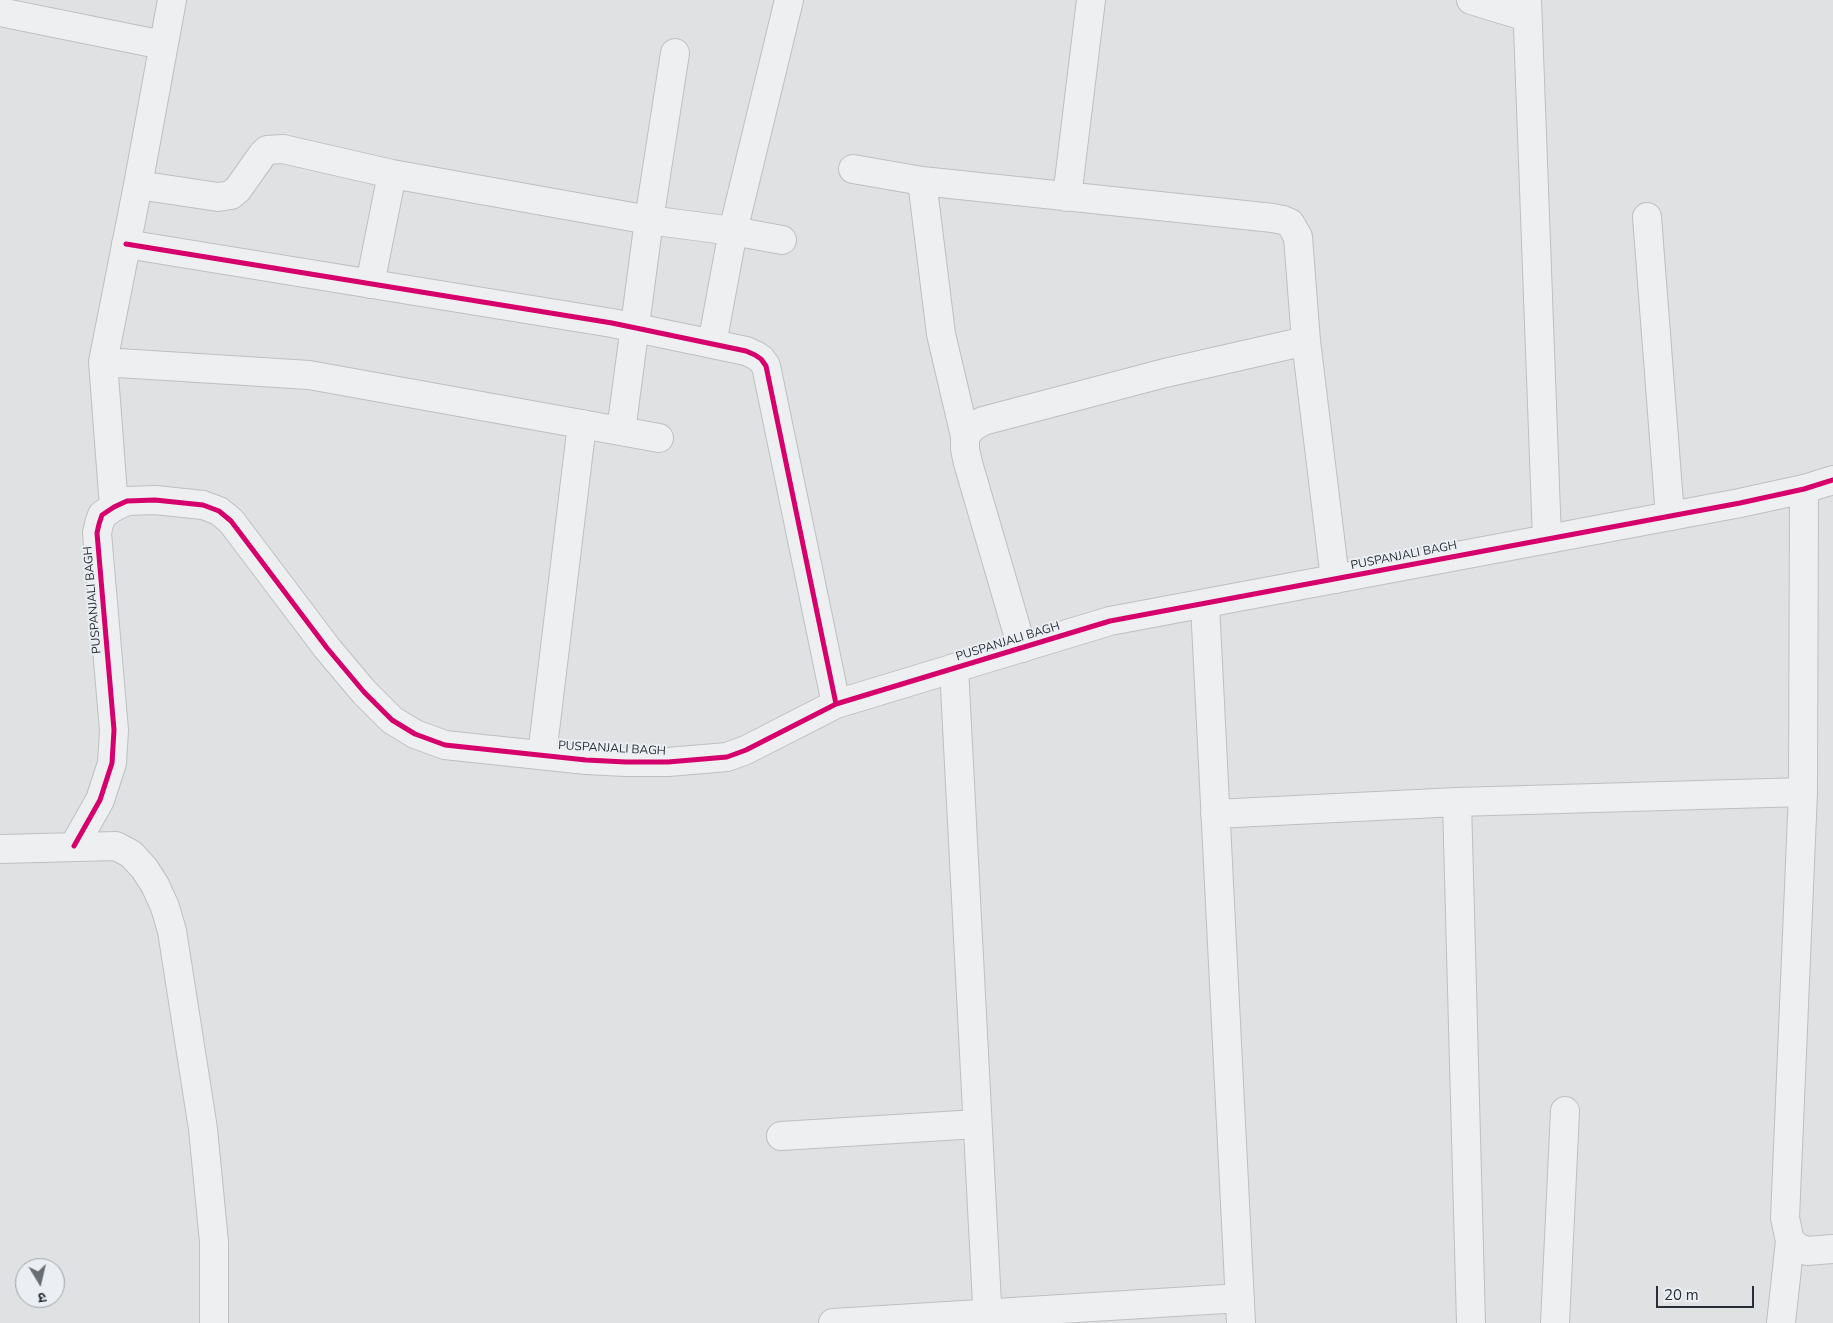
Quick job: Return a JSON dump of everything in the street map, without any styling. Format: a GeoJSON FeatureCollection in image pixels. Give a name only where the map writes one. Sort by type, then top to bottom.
{"type":"FeatureCollection","features":[{"type":"Feature","properties":{"kind":"street"},"geometry":{"type":"LineString","coordinates":[[114,507],[104,362],[172,0]]}},
{"type":"Feature","properties":{"kind":"street"},"geometry":{"type":"LineString","coordinates":[[712,344],[733,231],[790,0]]}},
{"type":"Feature","properties":{"kind":"street"},"geometry":{"type":"LineString","coordinates":[[1067,197],[1091,0]]}},
{"type":"Feature","properties":{"kind":"street"},"geometry":{"type":"LineString","coordinates":[[1471,0],[1527,8],[1547,539]]}},
{"type":"Feature","properties":{"kind":"street"},"geometry":{"type":"LineString","coordinates":[[0,12],[163,45]]}},
{"type":"Feature","properties":{"kind":"street"},"geometry":{"type":"LineString","coordinates":[[621,431],[649,220],[675,53]]}},
{"type":"Feature","properties":{"kind":"street"},"geometry":{"type":"LineString","coordinates":[[138,186],[218,197],[231,195],[238,189],[267,150],[283,149],[392,174],[649,220],[733,231],[782,240]]}},
{"type":"Feature","properties":{"kind":"street"},"geometry":{"type":"LineString","coordinates":[[853,169],[922,181],[1273,218],[1290,223],[1298,237],[1306,341],[1335,579]]}},
{"type":"Feature","properties":{"kind":"street"},"geometry":{"type":"LineString","coordinates":[[370,284],[392,174]]}},
{"type":"Feature","properties":{"kind":"street"},"geometry":{"type":"LineString","coordinates":[[922,181],[941,334],[965,436],[965,449],[1022,648]]}},
{"type":"Feature","properties":{"kind":"street"},"geometry":{"type":"LineString","coordinates":[[1647,217],[1670,516]]}},
{"type":"Feature","properties":{"kind":"street"},"geometry":{"type":"LineString","coordinates":[[126,244],[636,328],[746,351],[761,359],[766,366],[836,704]]}},
{"type":"Feature","properties":{"kind":"street"},"geometry":{"type":"LineString","coordinates":[[965,436],[983,421],[1165,373],[1306,341]]}},
{"type":"Feature","properties":{"kind":"street"},"geometry":{"type":"LineString","coordinates":[[104,362],[309,375],[659,438]]}},
{"type":"Feature","properties":{"kind":"street"},"geometry":{"type":"LineString","coordinates":[[542,755],[582,424]]}},
{"type":"Feature","properties":{"kind":"street","name":"PUSPANJALI BAGH"},"geometry":{"type":"LineString","coordinates":[[74,846],[100,800],[112,763],[114,730],[97,533],[98,524],[102,515],[114,507],[127,502],[155,500],[203,505],[219,511],[231,521],[327,648],[364,692],[392,720],[415,734],[445,745],[626,762],[668,762],[727,756],[746,750],[836,704],[1110,621],[1670,516],[1804,489],[1833,480]]}},
{"type":"Feature","properties":{"kind":"street"},"geometry":{"type":"LineString","coordinates":[[1781,1323],[1790,1241],[1785,1218],[1803,792],[1804,489]]}},
{"type":"Feature","properties":{"kind":"street"},"geometry":{"type":"LineString","coordinates":[[833,1323],[1241,1310],[1204,604]]}},
{"type":"Feature","properties":{"kind":"street"},"geometry":{"type":"LineString","coordinates":[[954,668],[987,1318]]}},
{"type":"Feature","properties":{"kind":"street"},"geometry":{"type":"LineString","coordinates":[[1216,814],[1456,802],[1803,792]]}},
{"type":"Feature","properties":{"kind":"street"},"geometry":{"type":"LineString","coordinates":[[1456,802],[1471,1323]]}},
{"type":"Feature","properties":{"kind":"street"},"geometry":{"type":"LineString","coordinates":[[0,849],[116,846],[131,854],[144,868],[155,885],[165,907],[172,931],[203,1129],[214,1242],[214,1323]]}},
{"type":"Feature","properties":{"kind":"street"},"geometry":{"type":"LineString","coordinates":[[1555,1323],[1565,1111]]}},
{"type":"Feature","properties":{"kind":"street"},"geometry":{"type":"LineString","coordinates":[[781,1136],[978,1124]]}},
{"type":"Feature","properties":{"kind":"street"},"geometry":{"type":"LineString","coordinates":[[1790,1241],[1807,1251],[1833,1249]]}},
{"type":"Feature","properties":{"kind":"cycle path"},"geometry":{"type":"LineString","coordinates":[[126,244],[612,323],[746,351],[755,355],[766,366],[836,704]]}},
{"type":"Feature","properties":{"kind":"cycle path"},"geometry":{"type":"LineString","coordinates":[[74,846],[100,800],[112,763],[114,730],[97,533],[102,515],[127,501],[155,500],[203,505],[219,511],[231,521],[327,648],[364,692],[392,720],[415,734],[445,745],[586,760],[668,762],[727,757],[746,750],[836,704],[1110,621],[1740,503],[1804,489],[1833,480]]}}]}
